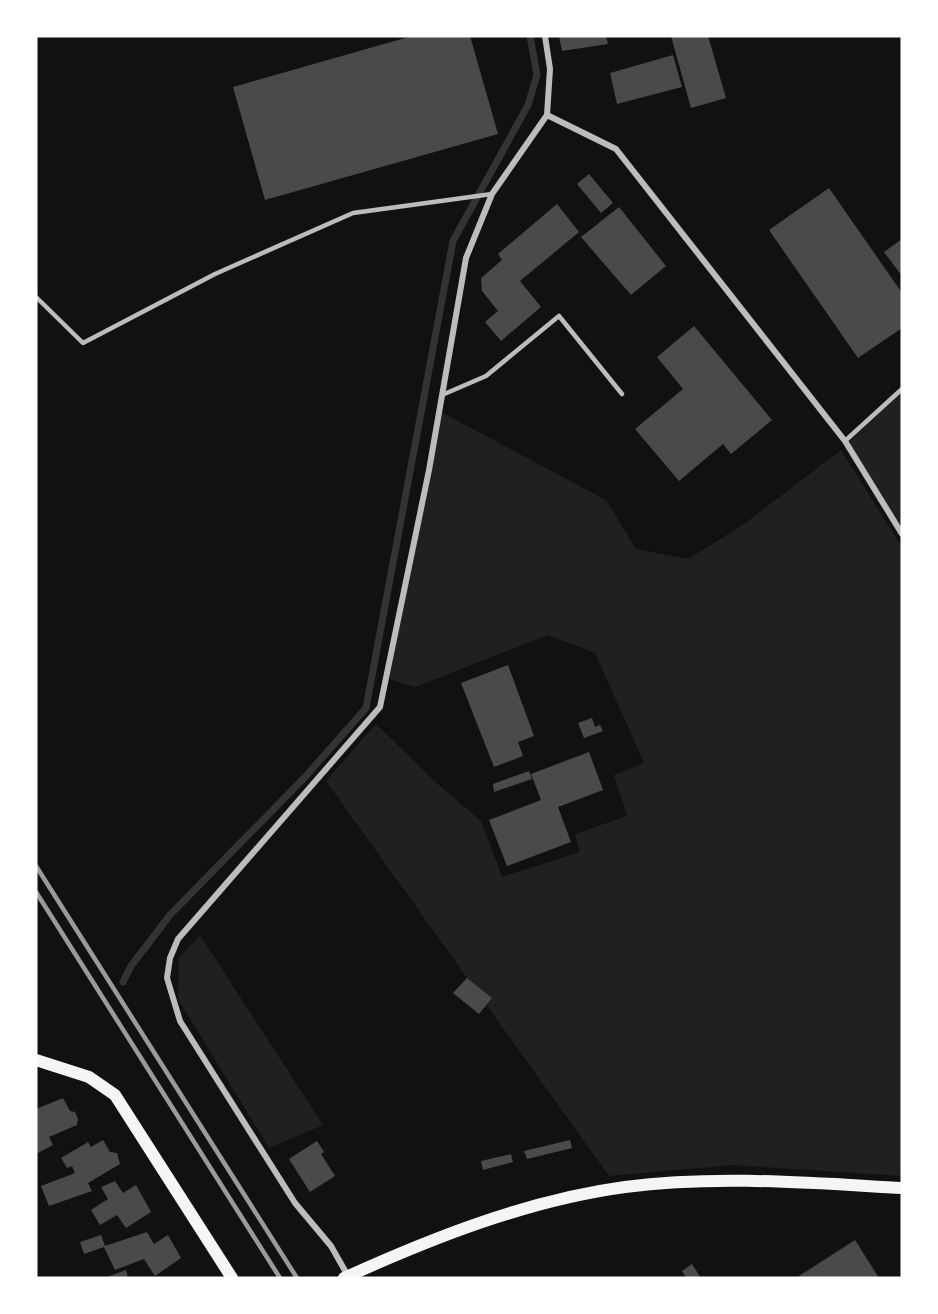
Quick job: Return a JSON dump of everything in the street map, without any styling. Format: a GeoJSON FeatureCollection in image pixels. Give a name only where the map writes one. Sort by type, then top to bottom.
{"type":"FeatureCollection","features":[{"type":"Feature","properties":{"kind":"main road"},"geometry":{"type":"LineString","coordinates":[[36,1060],[89,1077],[115,1095],[232,1278]]}},
{"type":"Feature","properties":{"kind":"main road"},"geometry":{"type":"LineString","coordinates":[[346,1277],[408,1251],[525,1209],[624,1187],[743,1179],[902,1188]]}},
{"type":"Feature","properties":{"kind":"street"},"geometry":{"type":"LineString","coordinates":[[346,1277],[331,1246],[295,1203],[180,1021],[172,1002],[167,978],[170,958],[178,939],[380,707],[442,395],[466,258],[492,194],[547,115],[550,69],[545,36]]}},
{"type":"Feature","properties":{"kind":"street"},"geometry":{"type":"LineString","coordinates":[[547,115],[616,149],[845,441],[902,534]]}},
{"type":"Feature","properties":{"kind":"lane"},"geometry":{"type":"LineString","coordinates":[[36,297],[83,343],[215,274],[353,213],[492,194]]}},
{"type":"Feature","properties":{"kind":"lane"},"geometry":{"type":"LineString","coordinates":[[442,395],[486,376],[559,316],[622,394]]}},
{"type":"Feature","properties":{"kind":"lane"},"geometry":{"type":"LineString","coordinates":[[845,441],[902,388]]}},
{"type":"Feature","properties":{"kind":"shaded area"},"geometry":{"type":"Polygon","coordinates":[[[902,392],[902,529],[849,442],[902,392]]]}},
{"type":"Feature","properties":{"kind":"shaded area"},"geometry":{"type":"Polygon","coordinates":[[[441,412],[606,500],[636,549],[688,559],[744,524],[841,450],[902,547],[902,1176],[733,1165],[609,1176],[326,781],[376,724],[434,781],[481,821],[502,877],[580,852],[575,834],[627,816],[614,775],[644,763],[595,653],[548,635],[415,687],[389,679],[441,412]]]}},
{"type":"Feature","properties":{"kind":"shaded area"},"geometry":{"type":"Polygon","coordinates":[[[200,935],[323,1125],[269,1148],[178,999],[179,958],[200,935]]]}},
{"type":"Feature","properties":{"kind":"building"},"geometry":{"type":"Polygon","coordinates":[[[412,36],[470,36],[498,134],[265,200],[233,87],[412,36]]]}},
{"type":"Feature","properties":{"kind":"building"},"geometry":{"type":"Polygon","coordinates":[[[559,36],[606,36],[608,44],[562,51],[559,36]]]}},
{"type":"Feature","properties":{"kind":"building"},"geometry":{"type":"Polygon","coordinates":[[[671,36],[708,36],[726,98],[691,108],[671,36]]]}},
{"type":"Feature","properties":{"kind":"building"},"geometry":{"type":"Polygon","coordinates":[[[673,55],[682,87],[617,104],[610,73],[673,55]]]}},
{"type":"Feature","properties":{"kind":"building"},"geometry":{"type":"Polygon","coordinates":[[[589,174],[613,203],[601,213],[577,184],[589,174]]]}},
{"type":"Feature","properties":{"kind":"building"},"geometry":{"type":"Polygon","coordinates":[[[829,188],[902,293],[902,328],[858,358],[769,230],[829,188]]]}},
{"type":"Feature","properties":{"kind":"building"},"geometry":{"type":"Polygon","coordinates":[[[557,204],[579,232],[520,281],[541,307],[501,341],[485,322],[498,311],[482,291],[481,278],[502,260],[498,254],[557,204]]]}},
{"type":"Feature","properties":{"kind":"building"},"geometry":{"type":"Polygon","coordinates":[[[619,207],[666,266],[631,295],[581,237],[619,207]]]}},
{"type":"Feature","properties":{"kind":"building"},"geometry":{"type":"Polygon","coordinates":[[[902,239],[902,276],[884,252],[902,239]]]}},
{"type":"Feature","properties":{"kind":"building"},"geometry":{"type":"Polygon","coordinates":[[[694,326],[772,420],[731,454],[723,444],[679,481],[635,429],[683,389],[657,357],[694,326]]]}},
{"type":"Feature","properties":{"kind":"building"},"geometry":{"type":"Polygon","coordinates":[[[508,665],[534,736],[518,742],[523,756],[494,767],[461,683],[508,665]]]}},
{"type":"Feature","properties":{"kind":"building"},"geometry":{"type":"Polygon","coordinates":[[[592,718],[595,727],[600,725],[603,731],[584,738],[578,723],[592,718]]]}},
{"type":"Feature","properties":{"kind":"building"},"geometry":{"type":"Polygon","coordinates":[[[589,752],[603,790],[558,807],[571,842],[507,866],[489,820],[541,800],[531,774],[589,752]]]}},
{"type":"Feature","properties":{"kind":"building"},"geometry":{"type":"Polygon","coordinates":[[[529,771],[532,779],[494,792],[493,784],[529,771]]]}},
{"type":"Feature","properties":{"kind":"building"},"geometry":{"type":"Polygon","coordinates":[[[467,978],[492,998],[479,1014],[453,993],[467,978]]]}},
{"type":"Feature","properties":{"kind":"building"},"geometry":{"type":"Polygon","coordinates":[[[63,1098],[70,1111],[75,1112],[78,1119],[77,1125],[49,1137],[53,1145],[36,1154],[36,1109],[63,1098]]]}},
{"type":"Feature","properties":{"kind":"building"},"geometry":{"type":"Polygon","coordinates":[[[103,1140],[110,1152],[117,1153],[120,1164],[88,1183],[92,1191],[49,1206],[41,1186],[75,1173],[72,1166],[67,1168],[61,1158],[88,1142],[91,1147],[103,1140]]]}},
{"type":"Feature","properties":{"kind":"building"},"geometry":{"type":"Polygon","coordinates":[[[570,1140],[572,1148],[527,1159],[524,1151],[570,1140]]]}},
{"type":"Feature","properties":{"kind":"building"},"geometry":{"type":"Polygon","coordinates":[[[317,1141],[324,1152],[321,1154],[335,1176],[310,1192],[289,1159],[317,1141]]]}},
{"type":"Feature","properties":{"kind":"building"},"geometry":{"type":"Polygon","coordinates":[[[511,1154],[513,1162],[483,1170],[481,1161],[511,1154]]]}},
{"type":"Feature","properties":{"kind":"building"},"geometry":{"type":"Polygon","coordinates":[[[115,1181],[123,1193],[136,1185],[151,1212],[126,1228],[117,1215],[100,1225],[91,1210],[108,1199],[101,1187],[115,1181]]]}},
{"type":"Feature","properties":{"kind":"building"},"geometry":{"type":"Polygon","coordinates":[[[147,1232],[154,1244],[168,1235],[181,1258],[155,1276],[144,1259],[115,1270],[104,1247],[84,1254],[80,1242],[101,1235],[105,1246],[147,1232]]]}},
{"type":"Feature","properties":{"kind":"building"},"geometry":{"type":"Polygon","coordinates":[[[855,1240],[879,1278],[796,1278],[855,1240]]]}},
{"type":"Feature","properties":{"kind":"building"},"geometry":{"type":"Polygon","coordinates":[[[692,1264],[701,1278],[686,1278],[682,1271],[692,1264]]]}},
{"type":"Feature","properties":{"kind":"building"},"geometry":{"type":"Polygon","coordinates":[[[126,1270],[128,1278],[104,1278],[126,1270]]]}},
{"type":"Feature","properties":{"kind":"waterway"},"geometry":{"type":"LineString","coordinates":[[123,982],[131,966],[170,915],[306,776],[366,708],[453,241],[528,105],[537,75],[530,36]]}},
{"type":"Feature","properties":{"kind":"railway"},"geometry":{"type":"LineString","coordinates":[[36,866],[297,1278]]}},
{"type":"Feature","properties":{"kind":"railway"},"geometry":{"type":"LineString","coordinates":[[36,892],[280,1278]]}}]}
